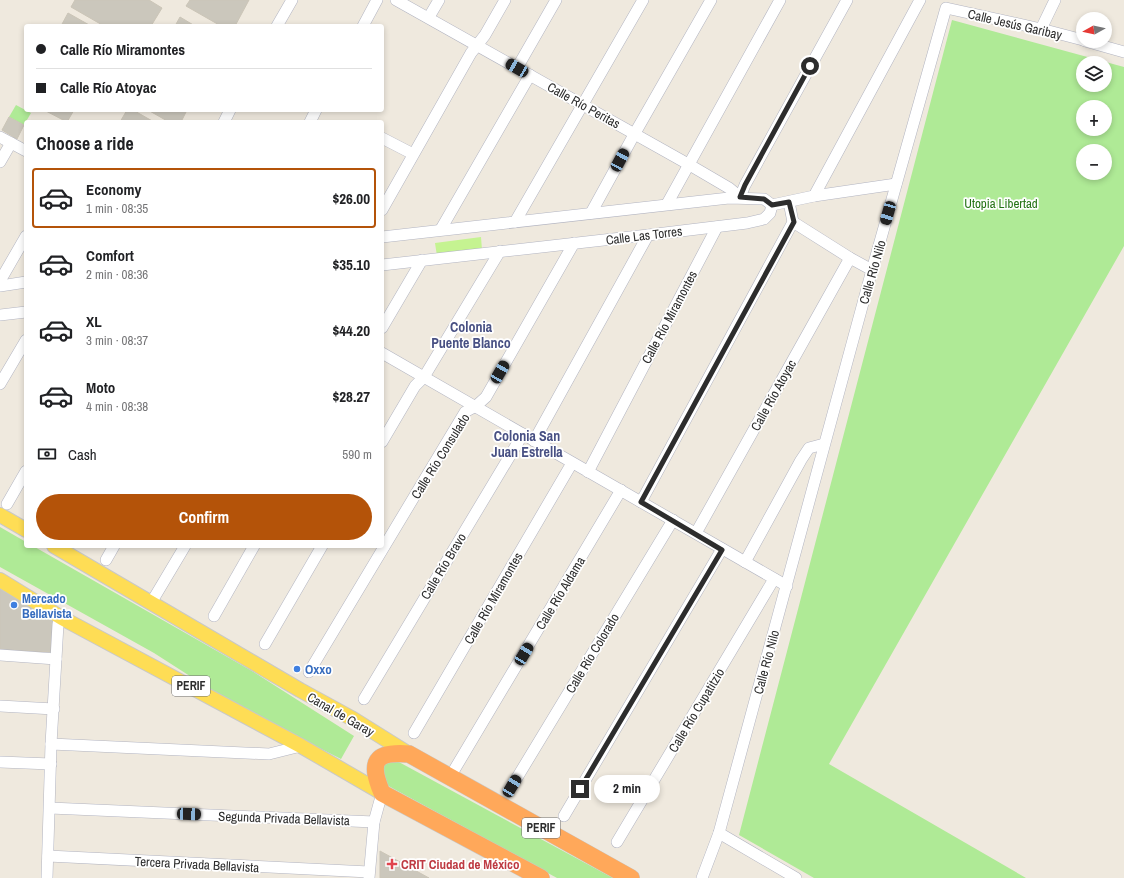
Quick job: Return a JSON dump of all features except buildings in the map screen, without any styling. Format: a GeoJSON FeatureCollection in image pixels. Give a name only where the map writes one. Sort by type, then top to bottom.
{"type":"FeatureCollection","features":[{"type":"Feature","properties":{"kind":"highway"},"geometry":{"type":"LineString","coordinates":[[382,793],[374,770],[377,760],[385,754],[409,754]]}},
{"type":"Feature","properties":{"kind":"highway","name":"Canal de Garay"},"geometry":{"type":"LineString","coordinates":[[409,754],[631,878]]}},
{"type":"Feature","properties":{"kind":"highway","name":"PERIF"},"geometry":{"type":"LineString","coordinates":[[382,793],[541,878]]}},
{"type":"Feature","properties":{"kind":"main road"},"geometry":{"type":"LineString","coordinates":[[3,510],[24,528]]}},
{"type":"Feature","properties":{"kind":"main road","name":"Canal de Garay"},"geometry":{"type":"LineString","coordinates":[[57,548],[293,686],[353,719],[409,754]]}},
{"type":"Feature","properties":{"kind":"main road","name":"PERIF"},"geometry":{"type":"LineString","coordinates":[[0,580],[60,621],[301,746],[382,793]]}},
{"type":"Feature","properties":{"kind":"street"},"geometry":{"type":"LineString","coordinates":[[278,24],[292,0]]}},
{"type":"Feature","properties":{"kind":"street"},"geometry":{"type":"LineString","coordinates":[[364,24],[377,0]]}},
{"type":"Feature","properties":{"kind":"street","name":"Calle Río Peritas"},"geometry":{"type":"LineString","coordinates":[[396,0],[635,133],[729,188],[740,197]]}},
{"type":"Feature","properties":{"kind":"street"},"geometry":{"type":"LineString","coordinates":[[429,17],[439,0]]}},
{"type":"Feature","properties":{"kind":"street"},"geometry":{"type":"LineString","coordinates":[[384,205],[471,53],[505,0]]}},
{"type":"Feature","properties":{"kind":"street"},"geometry":{"type":"LineString","coordinates":[[517,68],[556,0]]}},
{"type":"Feature","properties":{"kind":"street"},"geometry":{"type":"LineString","coordinates":[[516,222],[582,104],[643,0]]}},
{"type":"Feature","properties":{"kind":"street"},"geometry":{"type":"LineString","coordinates":[[591,213],[711,0]]}},
{"type":"Feature","properties":{"kind":"street"},"geometry":{"type":"LineString","coordinates":[[667,204],[780,0]]}},
{"type":"Feature","properties":{"kind":"street"},"geometry":{"type":"LineString","coordinates":[[740,197],[745,185],[847,0]]}},
{"type":"Feature","properties":{"kind":"street"},"geometry":{"type":"LineString","coordinates":[[814,196],[920,0]]}},
{"type":"Feature","properties":{"kind":"street"},"geometry":{"type":"LineString","coordinates":[[1041,29],[1054,0]]}},
{"type":"Feature","properties":{"kind":"street","name":"Calle Jesús Garibay"},"geometry":{"type":"LineString","coordinates":[[946,8],[1041,29],[1076,39]]}},
{"type":"Feature","properties":{"kind":"street","name":"Calle Río Nilo"},"geometry":{"type":"LineString","coordinates":[[702,878],[719,833],[787,586],[824,444],[946,8]]}},
{"type":"Feature","properties":{"kind":"street","name":"Calle Jesús Garibay"},"geometry":{"type":"LineString","coordinates":[[1109,48],[1124,52]]}},
{"type":"Feature","properties":{"kind":"street"},"geometry":{"type":"LineString","coordinates":[[441,229],[530,75]]}},
{"type":"Feature","properties":{"kind":"street"},"geometry":{"type":"LineString","coordinates":[[0,137],[24,150]]}},
{"type":"Feature","properties":{"kind":"street"},"geometry":{"type":"LineString","coordinates":[[384,139],[413,154]]}},
{"type":"Feature","properties":{"kind":"street"},"geometry":{"type":"LineString","coordinates":[[0,162],[11,143]]}},
{"type":"Feature","properties":{"kind":"street"},"geometry":{"type":"LineString","coordinates":[[384,236],[740,197],[764,199],[772,205],[814,196],[896,184]]}},
{"type":"Feature","properties":{"kind":"street"},"geometry":{"type":"LineString","coordinates":[[641,502],[794,222],[789,202]]}},
{"type":"Feature","properties":{"kind":"street","name":"Calle Las Torres"},"geometry":{"type":"LineString","coordinates":[[384,265],[747,223],[764,219],[770,213],[772,205]]}},
{"type":"Feature","properties":{"kind":"street"},"geometry":{"type":"LineString","coordinates":[[794,222],[850,258],[872,270]]}},
{"type":"Feature","properties":{"kind":"street","name":"Calle Río Miramontes"},"geometry":{"type":"LineString","coordinates":[[588,472],[717,227]]}},
{"type":"Feature","properties":{"kind":"street"},"geometry":{"type":"LineString","coordinates":[[534,441],[648,235]]}},
{"type":"Feature","properties":{"kind":"street"},"geometry":{"type":"LineString","coordinates":[[0,281],[24,239]]}},
{"type":"Feature","properties":{"kind":"street","name":"Calle Río Consulado"},"geometry":{"type":"LineString","coordinates":[[384,548],[465,412],[476,406],[486,397],[574,243]]}},
{"type":"Feature","properties":{"kind":"street"},"geometry":{"type":"LineString","coordinates":[[384,439],[415,386],[424,377],[500,251]]}},
{"type":"Feature","properties":{"kind":"street","name":"Calle Río Atoyac"},"geometry":{"type":"LineString","coordinates":[[696,533],[850,258]]}},
{"type":"Feature","properties":{"kind":"street"},"geometry":{"type":"LineString","coordinates":[[384,325],[422,260]]}},
{"type":"Feature","properties":{"kind":"street"},"geometry":{"type":"LineString","coordinates":[[0,286],[24,282]]}},
{"type":"Feature","properties":{"kind":"street"},"geometry":{"type":"LineString","coordinates":[[0,315],[24,312]]}},
{"type":"Feature","properties":{"kind":"street"},"geometry":{"type":"LineString","coordinates":[[0,384],[24,343]]}},
{"type":"Feature","properties":{"kind":"street"},"geometry":{"type":"LineString","coordinates":[[384,354],[696,533],[722,550],[787,586]]}},
{"type":"Feature","properties":{"kind":"street","name":"Calle Río Bravo"},"geometry":{"type":"LineString","coordinates":[[364,699],[523,434]]}},
{"type":"Feature","properties":{"kind":"street"},"geometry":{"type":"LineString","coordinates":[[745,562],[809,448],[824,444]]}},
{"type":"Feature","properties":{"kind":"street","name":"Calle Río Miramontes"},"geometry":{"type":"LineString","coordinates":[[414,733],[572,463]]}},
{"type":"Feature","properties":{"kind":"street"},"geometry":{"type":"LineString","coordinates":[[3,510],[24,474]]}},
{"type":"Feature","properties":{"kind":"street","name":"Calle Río Aldama"},"geometry":{"type":"LineString","coordinates":[[450,777],[621,490]]}},
{"type":"Feature","properties":{"kind":"street","name":"Calle Río Colorado"},"geometry":{"type":"LineString","coordinates":[[512,786],[673,520]]}},
{"type":"Feature","properties":{"kind":"street"},"geometry":{"type":"LineString","coordinates":[[106,560],[113,548]]}},
{"type":"Feature","properties":{"kind":"street"},"geometry":{"type":"LineString","coordinates":[[151,603],[184,548]]}},
{"type":"Feature","properties":{"kind":"street"},"geometry":{"type":"LineString","coordinates":[[214,616],[253,548]]}},
{"type":"Feature","properties":{"kind":"street"},"geometry":{"type":"LineString","coordinates":[[265,644],[321,548]]}},
{"type":"Feature","properties":{"kind":"street","name":"Calle Río Consulado"},"geometry":{"type":"LineString","coordinates":[[310,672],[384,548]]}},
{"type":"Feature","properties":{"kind":"street"},"geometry":{"type":"LineString","coordinates":[[564,816],[722,550]]}},
{"type":"Feature","properties":{"kind":"street","name":"Calle Río Cupatitzio"},"geometry":{"type":"LineString","coordinates":[[617,842],[774,579]]}},
{"type":"Feature","properties":{"kind":"street"},"geometry":{"type":"LineString","coordinates":[[47,878],[51,744],[56,659],[60,621]]}},
{"type":"Feature","properties":{"kind":"street"},"geometry":{"type":"LineString","coordinates":[[0,655],[56,659]]}},
{"type":"Feature","properties":{"kind":"street"},"geometry":{"type":"LineString","coordinates":[[0,706],[54,708]]}},
{"type":"Feature","properties":{"kind":"street"},"geometry":{"type":"LineString","coordinates":[[51,744],[269,754],[301,746]]}},
{"type":"Feature","properties":{"kind":"street"},"geometry":{"type":"LineString","coordinates":[[0,762],[51,764]]}},
{"type":"Feature","properties":{"kind":"street"},"geometry":{"type":"LineString","coordinates":[[369,875],[374,822],[382,793]]}},
{"type":"Feature","properties":{"kind":"street","name":"Segunda Privada Bellavista"},"geometry":{"type":"LineString","coordinates":[[50,808],[374,822]]}},
{"type":"Feature","properties":{"kind":"street"},"geometry":{"type":"LineString","coordinates":[[719,833],[796,878]]}},
{"type":"Feature","properties":{"kind":"street","name":"Tercera Privada Bellavista"},"geometry":{"type":"LineString","coordinates":[[48,856],[369,875]]}},
{"type":"Feature","properties":{"kind":"green space","name":"Utopia Libertad"},"geometry":{"type":"Polygon","coordinates":[[[952,20],[1084,56],[1076,56],[1076,92],[1112,92],[1112,64],[1124,67],[1124,246],[829,764],[1026,878],[814,878],[739,835],[952,20]]]}},
{"type":"Feature","properties":{"kind":"green space"},"geometry":{"type":"Polygon","coordinates":[[[16,105],[24,109],[24,112],[31,113],[27,120],[24,120],[24,125],[9,117],[16,105]]]}},
{"type":"Feature","properties":{"kind":"green space"},"geometry":{"type":"Polygon","coordinates":[[[481,237],[482,250],[437,256],[435,243],[481,237]]]}},
{"type":"Feature","properties":{"kind":"green space"},"geometry":{"type":"Polygon","coordinates":[[[0,527],[24,541],[24,548],[37,548],[252,671],[354,736],[341,759],[235,705],[154,653],[0,567],[0,527]]]}},
{"type":"Feature","properties":{"kind":"green space"},"geometry":{"type":"Polygon","coordinates":[[[397,761],[613,878],[557,878],[383,783],[382,764],[397,761]]]}},
{"type":"Feature","properties":{"kind":"place","name":"Mercado Bellavista"},"geometry":{"type":"Point","coordinates":[14,605]}},
{"type":"Feature","properties":{"kind":"place","name":"Oxxo"},"geometry":{"type":"Point","coordinates":[297,669]}},
{"type":"Feature","properties":{"kind":"place","name":"CRIT Ciudad de México"},"geometry":{"type":"Point","coordinates":[392,864]}},
{"type":"Feature","properties":{"kind":"district","name":"Colonia Puente Blanco"},"geometry":{"type":"Point","coordinates":[471,336]}},
{"type":"Feature","properties":{"kind":"district","name":"Colonia San Juan Estrella"},"geometry":{"type":"Point","coordinates":[527,444]}},
{"type":"Feature","properties":{"kind":"route"},"geometry":{"type":"LineString","coordinates":[[580,789],[722,550],[696,533],[641,502],[794,222],[789,202],[772,205],[764,199],[740,197],[745,185],[810,66]]}}]}
